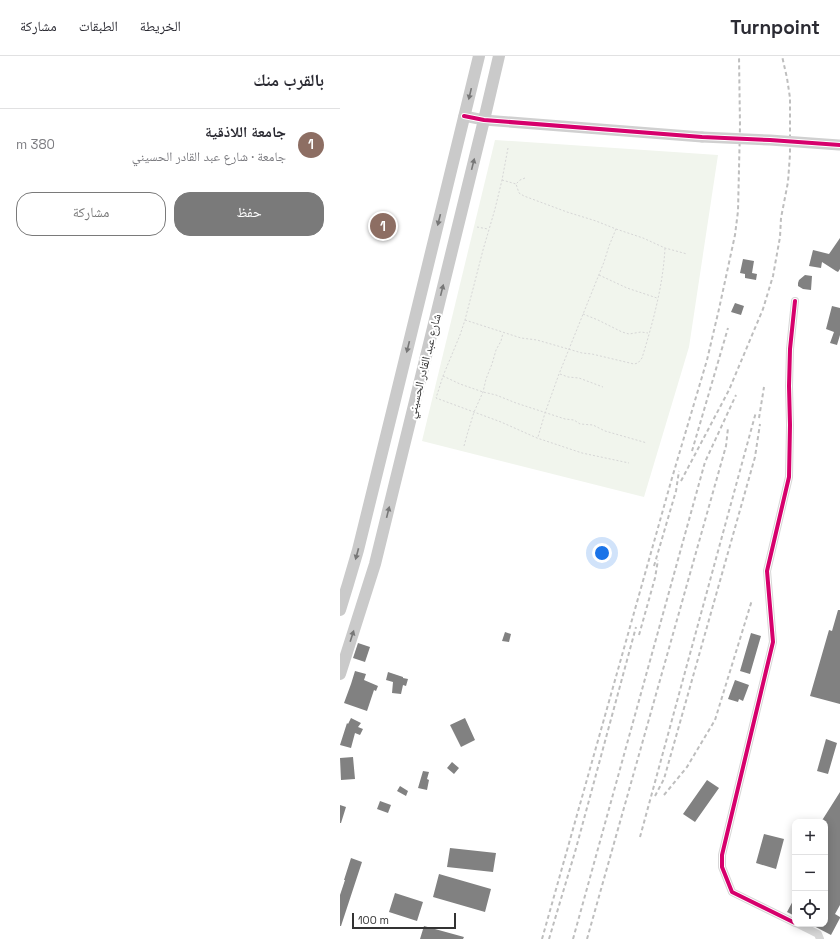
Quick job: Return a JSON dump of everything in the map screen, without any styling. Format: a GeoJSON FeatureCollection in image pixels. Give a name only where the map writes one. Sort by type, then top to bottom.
{"type":"FeatureCollection","features":[{"type":"Feature","properties":{"kind":"main road","name":"شارع عبد القادر الحسيني"},"geometry":{"type":"LineString","coordinates":[[340,610],[364,528],[479,56]]}},
{"type":"Feature","properties":{"kind":"main road","name":"شارع عبد القادر الحسيني"},"geometry":{"type":"LineString","coordinates":[[340,674],[375,564],[499,56]]}},
{"type":"Feature","properties":{"kind":"street"},"geometry":{"type":"LineString","coordinates":[[464,116],[484,120],[702,137],[840,145]]}},
{"type":"Feature","properties":{"kind":"street"},"geometry":{"type":"LineString","coordinates":[[792,921],[732,892],[722,867],[722,855],[773,642],[767,571],[789,477],[790,349],[795,301]]}},
{"type":"Feature","properties":{"kind":"street"},"geometry":{"type":"LineString","coordinates":[[804,927],[818,934],[820,939]]}},
{"type":"Feature","properties":{"kind":"path"},"geometry":{"type":"LineString","coordinates":[[508,148],[502,180],[465,320],[436,398],[501,422],[538,438],[582,452],[629,463]]}},
{"type":"Feature","properties":{"kind":"path"},"geometry":{"type":"LineString","coordinates":[[516,184],[525,178]]}},
{"type":"Feature","properties":{"kind":"path"},"geometry":{"type":"LineString","coordinates":[[502,180],[516,184]]}},
{"type":"Feature","properties":{"kind":"path"},"geometry":{"type":"LineString","coordinates":[[516,184],[519,193],[524,196],[643,238],[665,248],[687,254]]}},
{"type":"Feature","properties":{"kind":"path"},"geometry":{"type":"LineString","coordinates":[[477,226],[489,229]]}},
{"type":"Feature","properties":{"kind":"path"},"geometry":{"type":"LineString","coordinates":[[538,438],[559,374],[616,229]]}},
{"type":"Feature","properties":{"kind":"path"},"geometry":{"type":"LineString","coordinates":[[465,320],[521,338],[537,340],[582,353],[634,364],[638,363],[642,358],[654,318],[663,277],[665,248]]}},
{"type":"Feature","properties":{"kind":"path"},"geometry":{"type":"LineString","coordinates":[[599,275],[627,288],[658,298]]}},
{"type":"Feature","properties":{"kind":"path"},"geometry":{"type":"LineString","coordinates":[[583,314],[622,332],[629,334],[641,332],[648,334]]}},
{"type":"Feature","properties":{"kind":"path"},"geometry":{"type":"LineString","coordinates":[[464,446],[474,412],[483,392],[486,379],[503,333]]}},
{"type":"Feature","properties":{"kind":"path"},"geometry":{"type":"LineString","coordinates":[[559,374],[579,378],[603,387]]}},
{"type":"Feature","properties":{"kind":"path"},"geometry":{"type":"LineString","coordinates":[[443,376],[483,392],[496,394],[545,413],[574,420],[580,424],[593,425],[605,431],[647,443]]}},
{"type":"Feature","properties":{"kind":"shaded area"},"geometry":{"type":"Polygon","coordinates":[[[495,140],[718,155],[689,347],[644,497],[422,441],[495,140]]]}},
{"type":"Feature","properties":{"kind":"building"},"geometry":{"type":"Polygon","coordinates":[[[840,238],[840,269],[838,272],[822,262],[821,268],[809,266],[813,250],[829,254],[840,238]]]}},
{"type":"Feature","properties":{"kind":"building"},"geometry":{"type":"Polygon","coordinates":[[[743,259],[754,261],[752,273],[757,274],[756,280],[745,278],[745,274],[740,273],[743,259]]]}},
{"type":"Feature","properties":{"kind":"building"},"geometry":{"type":"Polygon","coordinates":[[[805,275],[812,276],[811,290],[803,289],[798,286],[799,280],[805,275]]]}},
{"type":"Feature","properties":{"kind":"building"},"geometry":{"type":"Polygon","coordinates":[[[735,303],[744,306],[741,315],[731,312],[735,303]]]}},
{"type":"Feature","properties":{"kind":"building"},"geometry":{"type":"Polygon","coordinates":[[[832,306],[840,308],[840,335],[837,345],[830,343],[834,332],[826,329],[832,306]]]}},
{"type":"Feature","properties":{"kind":"building"},"geometry":{"type":"Polygon","coordinates":[[[838,610],[840,610],[840,704],[810,696],[829,630],[832,631],[838,610]]]}},
{"type":"Feature","properties":{"kind":"building"},"geometry":{"type":"Polygon","coordinates":[[[505,632],[511,634],[509,642],[502,641],[505,632]]]}},
{"type":"Feature","properties":{"kind":"building"},"geometry":{"type":"Polygon","coordinates":[[[751,633],[761,636],[750,674],[740,671],[751,633]]]}},
{"type":"Feature","properties":{"kind":"building"},"geometry":{"type":"Polygon","coordinates":[[[358,643],[370,647],[365,662],[353,658],[358,643]]]}},
{"type":"Feature","properties":{"kind":"building"},"geometry":{"type":"Polygon","coordinates":[[[355,671],[366,674],[364,680],[378,686],[376,691],[374,690],[367,711],[344,703],[355,671]]]}},
{"type":"Feature","properties":{"kind":"building"},"geometry":{"type":"Polygon","coordinates":[[[388,672],[408,679],[406,686],[403,685],[401,694],[392,693],[393,682],[386,680],[388,672]]]}},
{"type":"Feature","properties":{"kind":"building"},"geometry":{"type":"Polygon","coordinates":[[[735,680],[749,685],[743,701],[739,699],[738,702],[728,699],[735,680]]]}},
{"type":"Feature","properties":{"kind":"building"},"geometry":{"type":"Polygon","coordinates":[[[351,718],[361,723],[358,727],[363,729],[360,735],[355,733],[351,748],[340,745],[347,723],[348,724],[351,718]]]}},
{"type":"Feature","properties":{"kind":"building"},"geometry":{"type":"Polygon","coordinates":[[[465,718],[475,740],[461,747],[450,725],[465,718]]]}},
{"type":"Feature","properties":{"kind":"building"},"geometry":{"type":"Polygon","coordinates":[[[826,739],[837,743],[828,774],[817,771],[826,739]]]}},
{"type":"Feature","properties":{"kind":"building"},"geometry":{"type":"Polygon","coordinates":[[[353,757],[355,779],[341,780],[340,758],[353,757]]]}},
{"type":"Feature","properties":{"kind":"building"},"geometry":{"type":"Polygon","coordinates":[[[452,762],[459,768],[454,774],[447,768],[452,762]]]}},
{"type":"Feature","properties":{"kind":"building"},"geometry":{"type":"Polygon","coordinates":[[[423,771],[429,772],[427,779],[429,780],[427,790],[418,788],[423,771]]]}},
{"type":"Feature","properties":{"kind":"building"},"geometry":{"type":"Polygon","coordinates":[[[707,780],[719,788],[695,822],[683,814],[707,780]]]}},
{"type":"Feature","properties":{"kind":"building"},"geometry":{"type":"Polygon","coordinates":[[[400,786],[408,791],[406,796],[397,791],[400,786]]]}},
{"type":"Feature","properties":{"kind":"building"},"geometry":{"type":"Polygon","coordinates":[[[840,792],[840,905],[835,914],[840,918],[831,935],[816,927],[828,927],[828,819],[823,819],[840,792]]]}},
{"type":"Feature","properties":{"kind":"building"},"geometry":{"type":"Polygon","coordinates":[[[380,801],[391,805],[388,813],[377,809],[380,801]]]}},
{"type":"Feature","properties":{"kind":"building"},"geometry":{"type":"Polygon","coordinates":[[[340,805],[346,807],[341,823],[340,823],[340,805]]]}},
{"type":"Feature","properties":{"kind":"building"},"geometry":{"type":"Polygon","coordinates":[[[764,834],[784,839],[776,869],[756,863],[764,834]]]}},
{"type":"Feature","properties":{"kind":"building"},"geometry":{"type":"Polygon","coordinates":[[[450,848],[496,853],[493,872],[447,867],[450,848]]]}},
{"type":"Feature","properties":{"kind":"building"},"geometry":{"type":"Polygon","coordinates":[[[351,858],[362,862],[340,926],[340,895],[351,858]]]}},
{"type":"Feature","properties":{"kind":"building"},"geometry":{"type":"Polygon","coordinates":[[[439,874],[491,889],[485,912],[433,897],[439,874]]]}},
{"type":"Feature","properties":{"kind":"building"},"geometry":{"type":"Polygon","coordinates":[[[395,893],[423,902],[417,921],[389,912],[395,893]]]}},
{"type":"Feature","properties":{"kind":"building"},"geometry":{"type":"Polygon","coordinates":[[[792,903],[792,914],[787,912],[792,903]]]}},
{"type":"Feature","properties":{"kind":"building"},"geometry":{"type":"Polygon","coordinates":[[[424,926],[464,937],[463,939],[420,939],[424,926]]]}},
{"type":"Feature","properties":{"kind":"railway"},"geometry":{"type":"LineString","coordinates":[[542,939],[672,478],[707,360],[719,309],[735,235],[738,211],[740,126],[739,56]]}},
{"type":"Feature","properties":{"kind":"railway"},"geometry":{"type":"LineString","coordinates":[[681,481],[729,390],[763,309],[773,276],[780,237],[781,218],[788,182],[790,154],[790,98],[782,56]]}},
{"type":"Feature","properties":{"kind":"railway"},"geometry":{"type":"LineString","coordinates":[[692,451],[728,328]]}},
{"type":"Feature","properties":{"kind":"railway"},"geometry":{"type":"LineString","coordinates":[[759,418],[764,387]]}},
{"type":"Feature","properties":{"kind":"railway"},"geometry":{"type":"LineString","coordinates":[[573,939],[705,462],[736,395]]}},
{"type":"Feature","properties":{"kind":"railway"},"geometry":{"type":"LineString","coordinates":[[640,837],[756,412]]}},
{"type":"Feature","properties":{"kind":"railway"},"geometry":{"type":"LineString","coordinates":[[655,796],[664,779],[755,457],[760,424]]}},
{"type":"Feature","properties":{"kind":"railway"},"geometry":{"type":"LineString","coordinates":[[587,939],[726,446],[728,428]]}},
{"type":"Feature","properties":{"kind":"railway"},"geometry":{"type":"LineString","coordinates":[[654,566],[676,491],[679,471]]}},
{"type":"Feature","properties":{"kind":"railway"},"geometry":{"type":"LineString","coordinates":[[639,635],[655,578],[658,560]]}},
{"type":"Feature","properties":{"kind":"railway"},"geometry":{"type":"LineString","coordinates":[[664,795],[687,767],[715,720],[752,600]]}},
{"type":"Feature","properties":{"kind":"railway"},"geometry":{"type":"LineString","coordinates":[[549,939],[575,852],[636,627]]}},
{"type":"Feature","properties":{"kind":"cycle path"},"geometry":{"type":"LineString","coordinates":[[464,116],[484,120],[702,137],[840,145]]}},
{"type":"Feature","properties":{"kind":"cycle path"},"geometry":{"type":"LineString","coordinates":[[792,922],[732,892],[722,867],[722,855],[773,642],[767,571],[789,477],[790,349],[795,301]]}},
{"type":"Feature","properties":{"kind":"place","name":"جامعة اللاذقية"},"geometry":{"type":"Point","coordinates":[383,226]}}]}
